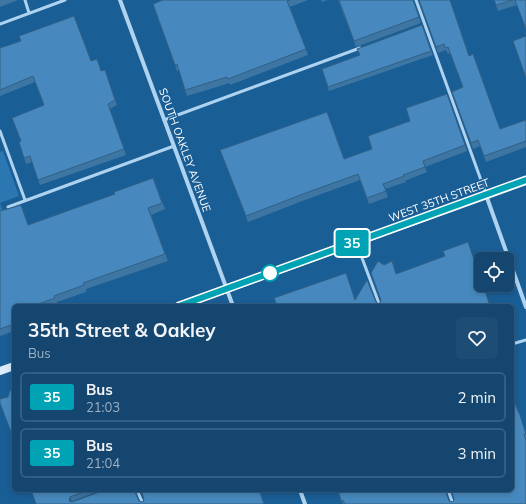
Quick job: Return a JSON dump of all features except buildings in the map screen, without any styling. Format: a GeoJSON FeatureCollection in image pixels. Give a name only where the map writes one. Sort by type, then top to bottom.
{"type":"FeatureCollection","features":[{"type":"Feature","properties":{"kind":"main road","name":"WEST 35TH STREET"},"geometry":{"type":"LineString","coordinates":[[185,304],[526,180]]}},
{"type":"Feature","properties":{"kind":"main road"},"geometry":{"type":"LineString","coordinates":[[0,371],[12,367]]}},
{"type":"Feature","properties":{"kind":"street","name":"SOUTH OAKLEY AVENUE"},"geometry":{"type":"LineString","coordinates":[[120,0],[232,304]]}},
{"type":"Feature","properties":{"kind":"street"},"geometry":{"type":"LineString","coordinates":[[486,195],[526,307]]}},
{"type":"Feature","properties":{"kind":"street"},"geometry":{"type":"LineString","coordinates":[[301,492],[305,504]]}},
{"type":"Feature","properties":{"kind":"lane"},"geometry":{"type":"LineString","coordinates":[[25,0],[29,13]]}},
{"type":"Feature","properties":{"kind":"lane"},"geometry":{"type":"LineString","coordinates":[[0,24],[65,0]]}},
{"type":"Feature","properties":{"kind":"lane"},"geometry":{"type":"LineString","coordinates":[[416,0],[486,195]]}},
{"type":"Feature","properties":{"kind":"lane"},"geometry":{"type":"LineString","coordinates":[[417,28],[425,25]]}},
{"type":"Feature","properties":{"kind":"lane"},"geometry":{"type":"LineString","coordinates":[[164,120],[366,46]]}},
{"type":"Feature","properties":{"kind":"lane"},"geometry":{"type":"LineString","coordinates":[[0,131],[25,200]]}},
{"type":"Feature","properties":{"kind":"lane"},"geometry":{"type":"LineString","coordinates":[[8,207],[174,146]]}},
{"type":"Feature","properties":{"kind":"lane"},"geometry":{"type":"LineString","coordinates":[[356,242],[379,304]]}},
{"type":"Feature","properties":{"kind":"lane"},"geometry":{"type":"LineString","coordinates":[[514,343],[526,340]]}},
{"type":"Feature","properties":{"kind":"lane"},"geometry":{"type":"LineString","coordinates":[[139,492],[143,504]]}},
{"type":"Feature","properties":{"kind":"lane"},"geometry":{"type":"LineString","coordinates":[[449,492],[453,504]]}},
{"type":"Feature","properties":{"kind":"shaded area"},"geometry":{"type":"Polygon","coordinates":[[[3,151],[19,196],[0,203],[0,152],[3,151]]]}},
{"type":"Feature","properties":{"kind":"shaded area"},"geometry":{"type":"Polygon","coordinates":[[[0,203],[36,304],[13,304],[0,279],[0,203]]]}},
{"type":"Feature","properties":{"kind":"bus line","name":"35"},"geometry":{"type":"LineString","coordinates":[[185,304],[526,180]]}}]}
